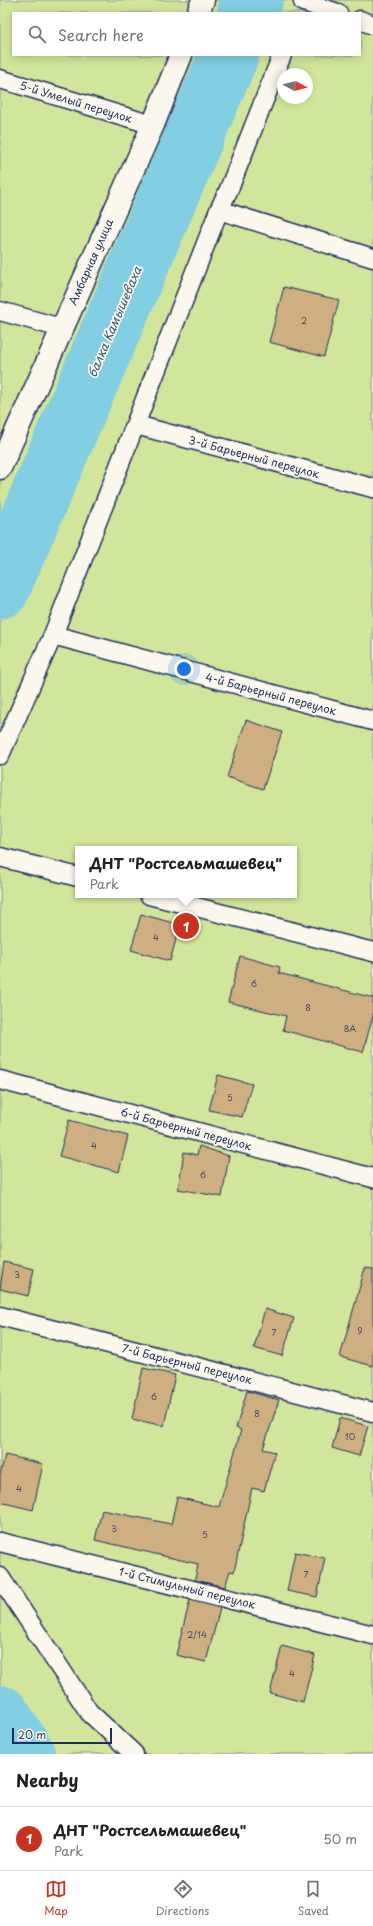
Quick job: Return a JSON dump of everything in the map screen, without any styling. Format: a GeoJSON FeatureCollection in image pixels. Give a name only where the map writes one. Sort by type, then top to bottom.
{"type":"FeatureCollection","features":[{"type":"Feature","properties":{"kind":"street"},"geometry":{"type":"LineString","coordinates":[[198,12],[203,0]]}},
{"type":"Feature","properties":{"kind":"street","name":"Амбарная улица"},"geometry":{"type":"LineString","coordinates":[[0,468],[61,328],[153,126],[181,56]]}},
{"type":"Feature","properties":{"kind":"lane"},"geometry":{"type":"LineString","coordinates":[[302,5],[334,12]]}},
{"type":"Feature","properties":{"kind":"lane"},"geometry":{"type":"LineString","coordinates":[[361,20],[373,24]]}},
{"type":"Feature","properties":{"kind":"lane"},"geometry":{"type":"LineString","coordinates":[[0,754],[53,636],[219,210],[229,189],[282,56]]}},
{"type":"Feature","properties":{"kind":"lane","name":"5-й Умелый переулок"},"geometry":{"type":"LineString","coordinates":[[0,79],[153,126]]}},
{"type":"Feature","properties":{"kind":"lane"},"geometry":{"type":"LineString","coordinates":[[219,210],[373,258]]}},
{"type":"Feature","properties":{"kind":"lane"},"geometry":{"type":"LineString","coordinates":[[0,311],[61,328]]}},
{"type":"Feature","properties":{"kind":"lane","name":"3-й Барьерный переулок"},"geometry":{"type":"LineString","coordinates":[[136,425],[373,488]]}},
{"type":"Feature","properties":{"kind":"lane","name":"4-й Барьерный переулок"},"geometry":{"type":"LineString","coordinates":[[53,636],[373,722]]}},
{"type":"Feature","properties":{"kind":"lane"},"geometry":{"type":"LineString","coordinates":[[0,857],[75,876]]}},
{"type":"Feature","properties":{"kind":"lane"},"geometry":{"type":"LineString","coordinates":[[161,898],[373,952]]}},
{"type":"Feature","properties":{"kind":"lane","name":"6-й Барьерный переулок"},"geometry":{"type":"LineString","coordinates":[[0,1080],[373,1178]]}},
{"type":"Feature","properties":{"kind":"lane","name":"7-й Барьерный переулок"},"geometry":{"type":"LineString","coordinates":[[0,1316],[373,1412]]}},
{"type":"Feature","properties":{"kind":"lane","name":"1-й Стимульный переулок"},"geometry":{"type":"LineString","coordinates":[[0,1542],[373,1635]]}},
{"type":"Feature","properties":{"kind":"lane"},"geometry":{"type":"LineString","coordinates":[[0,1577],[89,1712],[134,1754]]}},
{"type":"Feature","properties":{"kind":"green space"},"geometry":{"type":"Polygon","coordinates":[[[0,0],[373,0],[373,1754],[0,1754],[0,0]]]}},
{"type":"Feature","properties":{"kind":"building"},"geometry":{"type":"Polygon","coordinates":[[[284,287],[339,300],[324,357],[269,342],[284,287]]]}},
{"type":"Feature","properties":{"kind":"building"},"geometry":{"type":"Polygon","coordinates":[[[246,720],[282,732],[263,789],[227,777],[246,720]]]}},
{"type":"Feature","properties":{"kind":"building"},"geometry":{"type":"Polygon","coordinates":[[[141,914],[180,925],[170,961],[131,950],[141,914]]]}},
{"type":"Feature","properties":{"kind":"building"},"geometry":{"type":"Polygon","coordinates":[[[240,956],[280,967],[279,973],[373,998],[373,1016],[363,1052],[283,1030],[286,1016],[228,1002],[240,956]]]}},
{"type":"Feature","properties":{"kind":"building"},"geometry":{"type":"Polygon","coordinates":[[[218,1075],[252,1084],[242,1117],[209,1110],[218,1075]]]}},
{"type":"Feature","properties":{"kind":"building"},"geometry":{"type":"Polygon","coordinates":[[[69,1120],[128,1136],[119,1172],[59,1156],[69,1120]]]}},
{"type":"Feature","properties":{"kind":"building"},"geometry":{"type":"Polygon","coordinates":[[[199,1146],[229,1156],[222,1197],[178,1189],[184,1152],[197,1155],[199,1146]]]}},
{"type":"Feature","properties":{"kind":"building"},"geometry":{"type":"Polygon","coordinates":[[[4,1262],[34,1269],[28,1296],[0,1289],[4,1262]]]}},
{"type":"Feature","properties":{"kind":"building"},"geometry":{"type":"Polygon","coordinates":[[[365,1268],[373,1269],[373,1366],[340,1357],[365,1268]]]}},
{"type":"Feature","properties":{"kind":"building"},"geometry":{"type":"Polygon","coordinates":[[[265,1309],[294,1318],[282,1356],[254,1348],[265,1309]]]}},
{"type":"Feature","properties":{"kind":"building"},"geometry":{"type":"Polygon","coordinates":[[[143,1368],[175,1375],[164,1426],[132,1419],[143,1368]]]}},
{"type":"Feature","properties":{"kind":"building"},"geometry":{"type":"Polygon","coordinates":[[[247,1391],[279,1400],[263,1449],[275,1452],[264,1491],[252,1488],[234,1572],[230,1571],[225,1587],[195,1580],[198,1564],[95,1540],[102,1510],[171,1524],[177,1497],[219,1507],[241,1430],[236,1428],[247,1391]]]}},
{"type":"Feature","properties":{"kind":"building"},"geometry":{"type":"Polygon","coordinates":[[[340,1418],[368,1426],[359,1456],[332,1448],[340,1418]]]}},
{"type":"Feature","properties":{"kind":"building"},"geometry":{"type":"Polygon","coordinates":[[[5,1455],[43,1464],[33,1510],[0,1502],[0,1475],[5,1455]]]}},
{"type":"Feature","properties":{"kind":"building"},"geometry":{"type":"Polygon","coordinates":[[[295,1552],[325,1558],[317,1597],[287,1591],[295,1552]]]}},
{"type":"Feature","properties":{"kind":"building"},"geometry":{"type":"Polygon","coordinates":[[[190,1600],[220,1608],[206,1662],[176,1655],[190,1600]]]}},
{"type":"Feature","properties":{"kind":"building"},"geometry":{"type":"Polygon","coordinates":[[[282,1646],[315,1655],[303,1702],[270,1693],[282,1646]]]}},
{"type":"Feature","properties":{"kind":"waterway","name":"балка Камышеваха"},"geometry":{"type":"LineString","coordinates":[[247,12],[253,0]]}},
{"type":"Feature","properties":{"kind":"waterway","name":"балка Камышеваха"},"geometry":{"type":"LineString","coordinates":[[0,589],[229,56]]}},
{"type":"Feature","properties":{"kind":"waterway","name":"балка Камышеваха"},"geometry":{"type":"LineString","coordinates":[[0,1715],[25,1754]]}},
{"type":"Feature","properties":{"kind":"place","name":"ДНТ \"Ростсельмашевец\""},"geometry":{"type":"Point","coordinates":[186,926]}}]}
